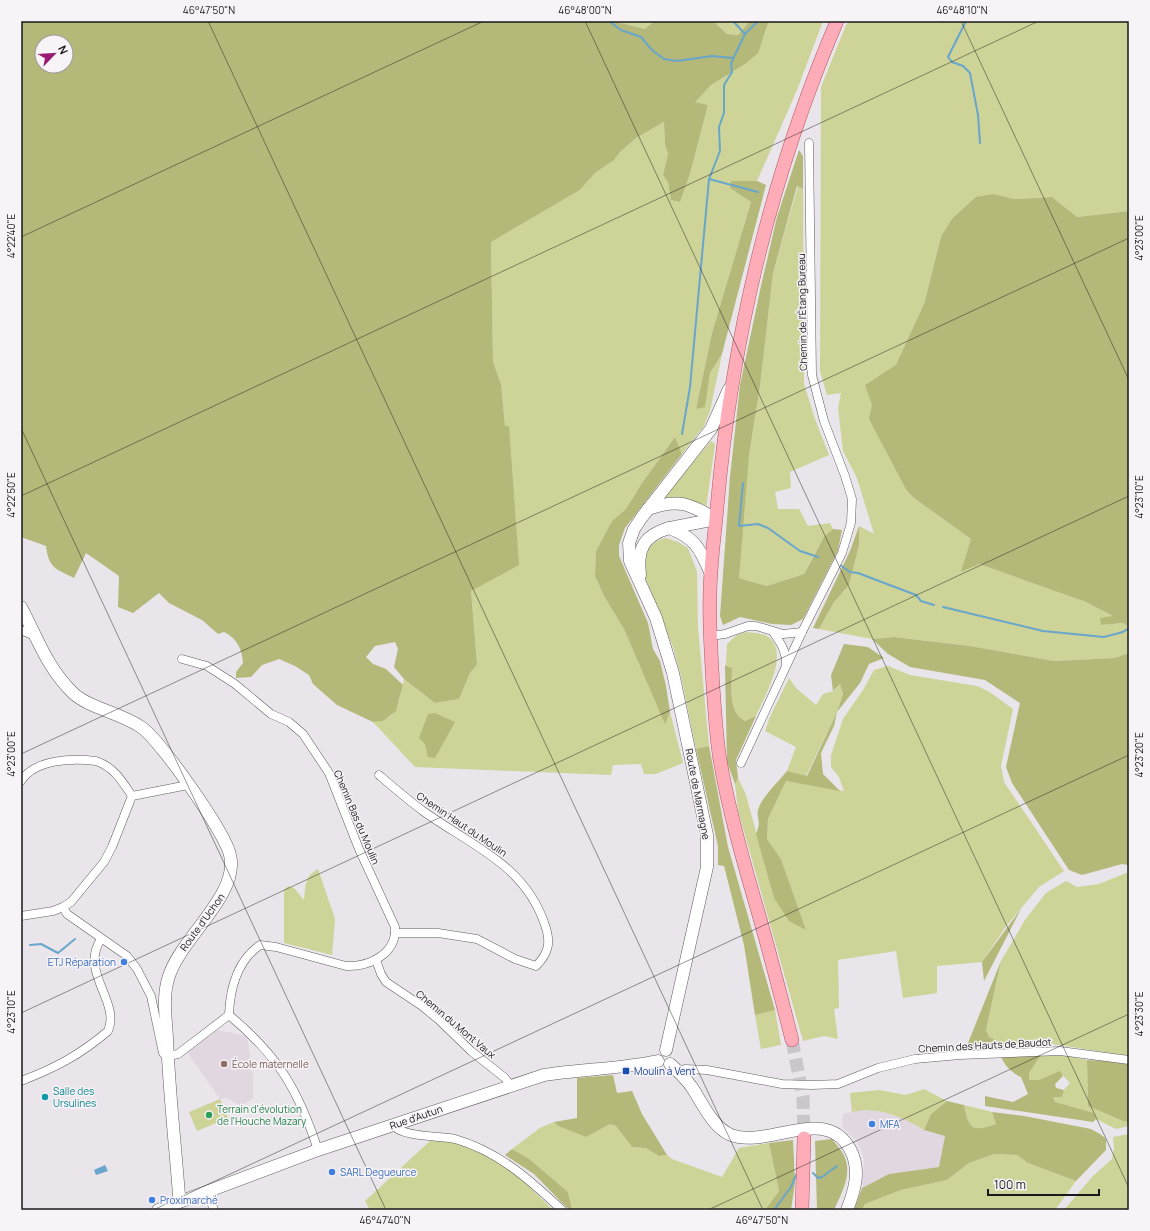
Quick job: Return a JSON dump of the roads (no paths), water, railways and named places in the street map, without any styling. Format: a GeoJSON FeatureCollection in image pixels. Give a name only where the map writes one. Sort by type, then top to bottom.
{"type":"FeatureCollection","features":[{"type":"Feature","properties":{"kind":"main road"},"geometry":{"type":"LineString","coordinates":[[792,1040],[733,822],[720,760],[710,636],[710,572],[730,386],[751,286],[773,198],[813,76],[837,21]]}},
{"type":"Feature","properties":{"kind":"main road","name":"Route de Marmagne"},"geometry":{"type":"LineString","coordinates":[[666,1050],[707,867],[707,835],[673,673],[656,618],[630,561],[629,543],[634,530],[648,509],[711,429],[730,386]]}},
{"type":"Feature","properties":{"kind":"main road"},"geometry":{"type":"LineString","coordinates":[[648,509],[673,502],[684,503],[716,519]]}},
{"type":"Feature","properties":{"kind":"main road","name":"Route de Marmagne"},"geometry":{"type":"LineString","coordinates":[[642,588],[638,560],[646,541],[653,534],[669,528],[716,519]]}},
{"type":"Feature","properties":{"kind":"main road"},"geometry":{"type":"LineString","coordinates":[[669,528],[692,539],[699,548],[710,572]]}},
{"type":"Feature","properties":{"kind":"main road","name":"Route d'Uchon"},"geometry":{"type":"LineString","coordinates":[[21,607],[57,676],[74,694],[101,709],[125,718],[142,728],[158,744],[188,785],[226,842],[231,858],[231,873],[226,889],[187,942],[168,977],[165,1006],[168,1056],[179,1195],[183,1206]]}},
{"type":"Feature","properties":{"kind":"main road"},"geometry":{"type":"LineString","coordinates":[[666,1050],[672,1054],[673,1059],[670,1064],[664,1066],[658,1061],[657,1056],[659,1052],[666,1050]]}},
{"type":"Feature","properties":{"kind":"main road","name":"Rue d'Autun"},"geometry":{"type":"LineString","coordinates":[[158,1210],[183,1206],[207,1191],[318,1150],[510,1085],[544,1075],[576,1070],[636,1066],[658,1061]]}},
{"type":"Feature","properties":{"kind":"main road"},"geometry":{"type":"LineString","coordinates":[[670,1064],[680,1073],[710,1117],[730,1134],[742,1138],[754,1138],[812,1128],[826,1129],[838,1135],[847,1143],[855,1158],[857,1178],[847,1210]]}},
{"type":"Feature","properties":{"kind":"main road"},"geometry":{"type":"LineString","coordinates":[[802,1210],[804,1138]]}},
{"type":"Feature","properties":{"kind":"street","name":"Chemin de l'Étang Bureau"},"geometry":{"type":"LineString","coordinates":[[742,763],[802,632],[842,553],[851,524],[852,499],[845,476],[824,422],[812,375],[809,143]]}},
{"type":"Feature","properties":{"kind":"street"},"geometry":{"type":"LineString","coordinates":[[710,636],[725,634],[748,626],[756,626],[783,634],[802,632]]}},
{"type":"Feature","properties":{"kind":"street"},"geometry":{"type":"LineString","coordinates":[[21,630],[35,636]]}},
{"type":"Feature","properties":{"kind":"street"},"geometry":{"type":"LineString","coordinates":[[773,632],[786,654],[787,666]]}},
{"type":"Feature","properties":{"kind":"street","name":"Chemin Bas du Moulin"},"geometry":{"type":"LineString","coordinates":[[182,659],[207,666],[235,684],[271,714],[289,722],[303,734],[329,773],[358,849],[390,915],[395,933]]}},
{"type":"Feature","properties":{"kind":"street"},"geometry":{"type":"LineString","coordinates":[[21,781],[30,771],[44,763],[96,761],[103,763],[118,775],[132,796]]}},
{"type":"Feature","properties":{"kind":"street","name":"Chemin Haut du Moulin"},"geometry":{"type":"LineString","coordinates":[[379,775],[422,810],[454,832],[484,849],[509,869],[534,900],[543,917],[547,931],[549,948],[542,960],[536,966],[515,958],[476,939],[438,933],[395,933]]}},
{"type":"Feature","properties":{"kind":"street"},"geometry":{"type":"LineString","coordinates":[[132,796],[188,785]]}},
{"type":"Feature","properties":{"kind":"street"},"geometry":{"type":"LineString","coordinates":[[21,916],[63,907],[70,902],[104,862],[112,847],[132,796]]}},
{"type":"Feature","properties":{"kind":"street"},"geometry":{"type":"LineString","coordinates":[[63,907],[67,914],[126,956],[145,981],[155,1008],[163,1053],[168,1056],[178,1054],[229,1015],[230,993],[240,968],[252,950],[260,945],[276,947],[346,966],[365,965],[384,955],[394,940],[395,933]]}},
{"type":"Feature","properties":{"kind":"street"},"geometry":{"type":"LineString","coordinates":[[21,1081],[63,1063],[108,1031],[111,1025],[110,1010],[96,976],[96,947],[101,938]]}},
{"type":"Feature","properties":{"kind":"street","name":"Chemin du Mont Vaux"},"geometry":{"type":"LineString","coordinates":[[376,960],[381,974],[386,982],[434,1016],[471,1051],[505,1078],[510,1085]]}},
{"type":"Feature","properties":{"kind":"street"},"geometry":{"type":"LineString","coordinates":[[229,1015],[253,1034],[286,1075],[298,1096],[318,1150]]}},
{"type":"Feature","properties":{"kind":"street","name":"Chemin des Hauts de Baudot"},"geometry":{"type":"LineString","coordinates":[[680,1073],[685,1070],[707,1070],[782,1084],[812,1086],[838,1084],[878,1068],[915,1059],[960,1055],[1060,1051],[1129,1060]]}},
{"type":"Feature","properties":{"kind":"street"},"geometry":{"type":"LineString","coordinates":[[394,1125],[397,1129],[406,1132],[454,1139],[481,1148],[515,1169],[562,1210]]}},
{"type":"Feature","properties":{"kind":"street"},"geometry":{"type":"LineString","coordinates":[[207,1191],[214,1210]]}},
{"type":"Feature","properties":{"kind":"water"},"geometry":{"type":"Polygon","coordinates":[[[105,1165],[108,1171],[96,1175],[94,1170],[105,1165]]]}},
{"type":"Feature","properties":{"kind":"waterway"},"geometry":{"type":"LineString","coordinates":[[609,21],[621,30],[641,37],[652,50],[664,59],[677,61],[712,56],[733,58]]}},
{"type":"Feature","properties":{"kind":"waterway"},"geometry":{"type":"LineString","coordinates":[[733,21],[745,34]]}},
{"type":"Feature","properties":{"kind":"waterway"},"geometry":{"type":"LineString","coordinates":[[745,34],[758,21]]}},
{"type":"Feature","properties":{"kind":"waterway"},"geometry":{"type":"LineString","coordinates":[[966,21],[948,57],[952,62],[963,66],[970,73],[978,115],[980,143]]}},
{"type":"Feature","properties":{"kind":"waterway"},"geometry":{"type":"LineString","coordinates":[[682,434],[690,387],[709,179],[720,151],[719,127],[724,113],[724,85],[732,72],[731,63],[745,34]]}},
{"type":"Feature","properties":{"kind":"waterway"},"geometry":{"type":"LineString","coordinates":[[709,179],[758,192]]}},
{"type":"Feature","properties":{"kind":"waterway"},"geometry":{"type":"LineString","coordinates":[[743,483],[739,526],[758,524],[768,528],[800,551],[818,557]]}},
{"type":"Feature","properties":{"kind":"waterway"},"geometry":{"type":"LineString","coordinates":[[840,565],[850,572],[858,573],[916,595],[921,601],[934,605]]}},
{"type":"Feature","properties":{"kind":"waterway"},"geometry":{"type":"LineString","coordinates":[[943,607],[1043,631],[1104,637],[1123,632],[1129,628]]}},
{"type":"Feature","properties":{"kind":"waterway"},"geometry":{"type":"LineString","coordinates":[[30,945],[41,944],[58,953],[75,939]]}},
{"type":"Feature","properties":{"kind":"waterway"},"geometry":{"type":"LineString","coordinates":[[813,1173],[818,1178],[822,1177],[837,1166]]}},
{"type":"Feature","properties":{"kind":"waterway"},"geometry":{"type":"LineString","coordinates":[[774,1210],[791,1187],[797,1173]]}},
{"type":"Feature","properties":{"kind":"tunnel"},"geometry":{"type":"LineString","coordinates":[[792,1040],[803,1097],[804,1138]]}},
{"type":"Feature","properties":{"kind":"place","name":"ETJ Réparation"},"geometry":{"type":"Point","coordinates":[124,962]}},
{"type":"Feature","properties":{"kind":"place","name":"École maternelle"},"geometry":{"type":"Point","coordinates":[224,1064]}},
{"type":"Feature","properties":{"kind":"place","name":"Moulin à Vent"},"geometry":{"type":"Point","coordinates":[626,1071]}},
{"type":"Feature","properties":{"kind":"place","name":"Salle des Ursulines"},"geometry":{"type":"Point","coordinates":[45,1097]}},
{"type":"Feature","properties":{"kind":"place","name":"Terrain d'évolution de l'Houche Mazary"},"geometry":{"type":"Point","coordinates":[209,1115]}},
{"type":"Feature","properties":{"kind":"place","name":"MFA"},"geometry":{"type":"Point","coordinates":[872,1124]}},
{"type":"Feature","properties":{"kind":"place","name":"SARL Degueurce"},"geometry":{"type":"Point","coordinates":[332,1172]}},
{"type":"Feature","properties":{"kind":"place","name":"Proximarché"},"geometry":{"type":"Point","coordinates":[152,1200]}}]}
